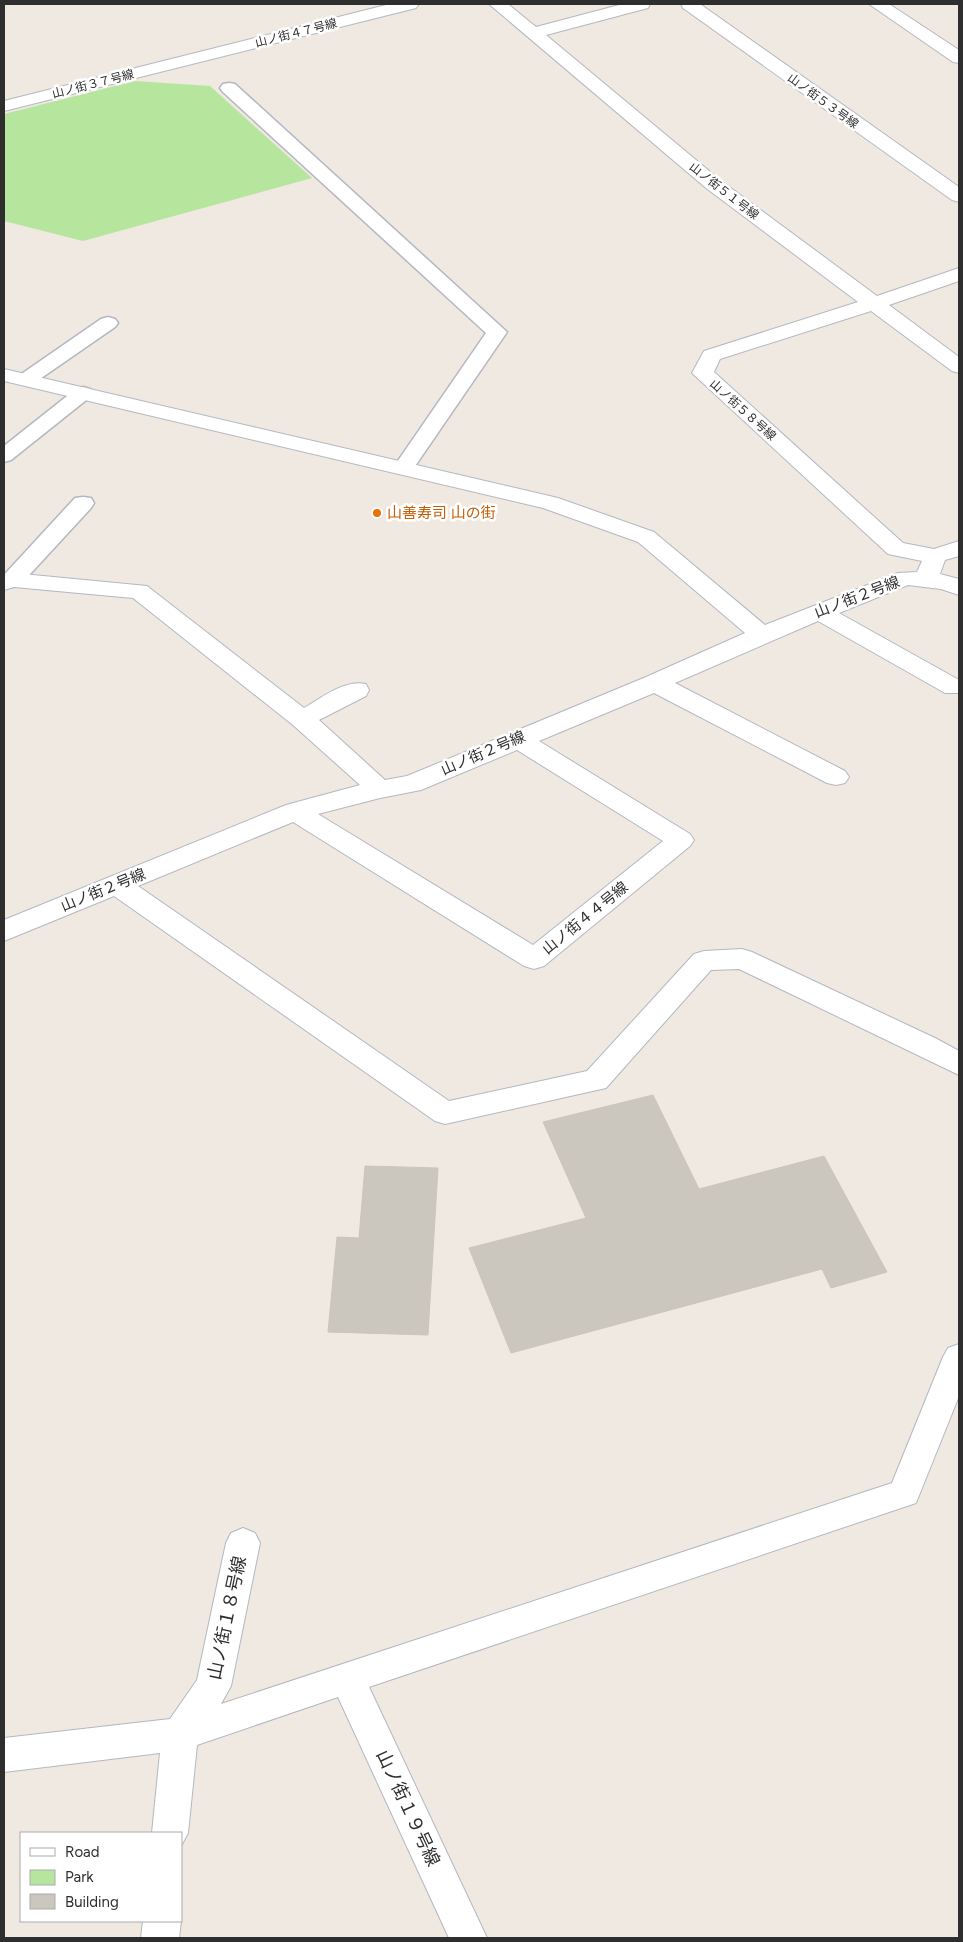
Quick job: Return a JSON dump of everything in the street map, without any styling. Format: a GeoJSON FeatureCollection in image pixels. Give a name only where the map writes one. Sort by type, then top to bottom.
{"type":"FeatureCollection","features":[{"type":"Feature","properties":{"kind":"street","name":"山ノ街４７号線"},"geometry":{"type":"LineString","coordinates":[[181,62],[410,4]]}},
{"type":"Feature","properties":{"kind":"street","name":"山ノ街５１号線"},"geometry":{"type":"LineString","coordinates":[[498,4],[535,33],[713,184],[876,303],[959,367]]}},
{"type":"Feature","properties":{"kind":"street"},"geometry":{"type":"LineString","coordinates":[[535,33],[642,4]]}},
{"type":"Feature","properties":{"kind":"street","name":"山ノ街５３号線"},"geometry":{"type":"LineString","coordinates":[[689,4],[959,196]]}},
{"type":"Feature","properties":{"kind":"street"},"geometry":{"type":"LineString","coordinates":[[878,4],[959,58]]}},
{"type":"Feature","properties":{"kind":"street","name":"山ノ街３７号線"},"geometry":{"type":"LineString","coordinates":[[4,106],[181,62]]}},
{"type":"Feature","properties":{"kind":"street"},"geometry":{"type":"LineString","coordinates":[[876,303],[959,274]]}},
{"type":"Feature","properties":{"kind":"street","name":"山ノ街５８号線"},"geometry":{"type":"LineString","coordinates":[[876,303],[711,355],[703,373],[896,549],[936,556]]}},
{"type":"Feature","properties":{"kind":"street"},"geometry":{"type":"LineString","coordinates":[[4,374],[550,503],[646,537],[762,634]]}},
{"type":"Feature","properties":{"kind":"street"},"geometry":{"type":"LineString","coordinates":[[926,580],[936,556],[959,548]]}},
{"type":"Feature","properties":{"kind":"street","name":"山ノ街２号線"},"geometry":{"type":"LineString","coordinates":[[4,931],[295,810],[380,789],[412,784],[655,682],[762,634],[906,578],[946,582],[959,588]]}},
{"type":"Feature","properties":{"kind":"street"},"geometry":{"type":"LineString","coordinates":[[8,581],[140,591],[302,719],[380,789]]}},
{"type":"Feature","properties":{"kind":"street"},"geometry":{"type":"LineString","coordinates":[[819,612],[954,686]]}},
{"type":"Feature","properties":{"kind":"street"},"geometry":{"type":"LineString","coordinates":[[655,682],[836,777]]}},
{"type":"Feature","properties":{"kind":"street"},"geometry":{"type":"LineString","coordinates":[[302,719],[357,690]]}},
{"type":"Feature","properties":{"kind":"street","name":"山ノ街４４号線"},"geometry":{"type":"LineString","coordinates":[[295,810],[534,959],[681,840],[518,739]]}},
{"type":"Feature","properties":{"kind":"street"},"geometry":{"type":"LineString","coordinates":[[116,884],[445,1113],[596,1080],[704,962],[742,959],[925,1045],[959,1064]]}},
{"type":"Feature","properties":{"kind":"street"},"geometry":{"type":"LineString","coordinates":[[4,1755],[180,1734],[904,1492],[959,1357]]}},
{"type":"Feature","properties":{"kind":"street","name":"山ノ街１８号線"},"geometry":{"type":"LineString","coordinates":[[170,1832],[180,1734],[213,1686],[243,1543]]}},
{"type":"Feature","properties":{"kind":"street","name":"山ノ街１９号線"},"geometry":{"type":"LineString","coordinates":[[347,1678],[468,1938]]}},
{"type":"Feature","properties":{"kind":"street"},"geometry":{"type":"LineString","coordinates":[[160,1938],[162,1922]]}},
{"type":"Feature","properties":{"kind":"lane"},"geometry":{"type":"LineString","coordinates":[[229,88],[497,332],[404,468]]}},
{"type":"Feature","properties":{"kind":"lane"},"geometry":{"type":"LineString","coordinates":[[27,379],[108,323]]}},
{"type":"Feature","properties":{"kind":"lane"},"geometry":{"type":"LineString","coordinates":[[4,456],[83,393]]}},
{"type":"Feature","properties":{"kind":"lane"},"geometry":{"type":"LineString","coordinates":[[8,581],[83,503]]}},
{"type":"Feature","properties":{"kind":"green space"},"geometry":{"type":"Polygon","coordinates":[[[135,81],[210,86],[312,178],[83,241],[4,221],[4,114],[135,81]]]}},
{"type":"Feature","properties":{"kind":"building"},"geometry":{"type":"Polygon","coordinates":[[[653,1095],[699,1189],[824,1156],[887,1272],[831,1288],[822,1269],[511,1353],[469,1248],[586,1218],[543,1122],[653,1095]]]}},
{"type":"Feature","properties":{"kind":"building"},"geometry":{"type":"Polygon","coordinates":[[[365,1166],[438,1168],[428,1335],[328,1332],[337,1237],[359,1238],[365,1166]]]}},
{"type":"Feature","properties":{"kind":"place","name":"山善寿司 山の街"},"geometry":{"type":"Point","coordinates":[377,513]}}]}
